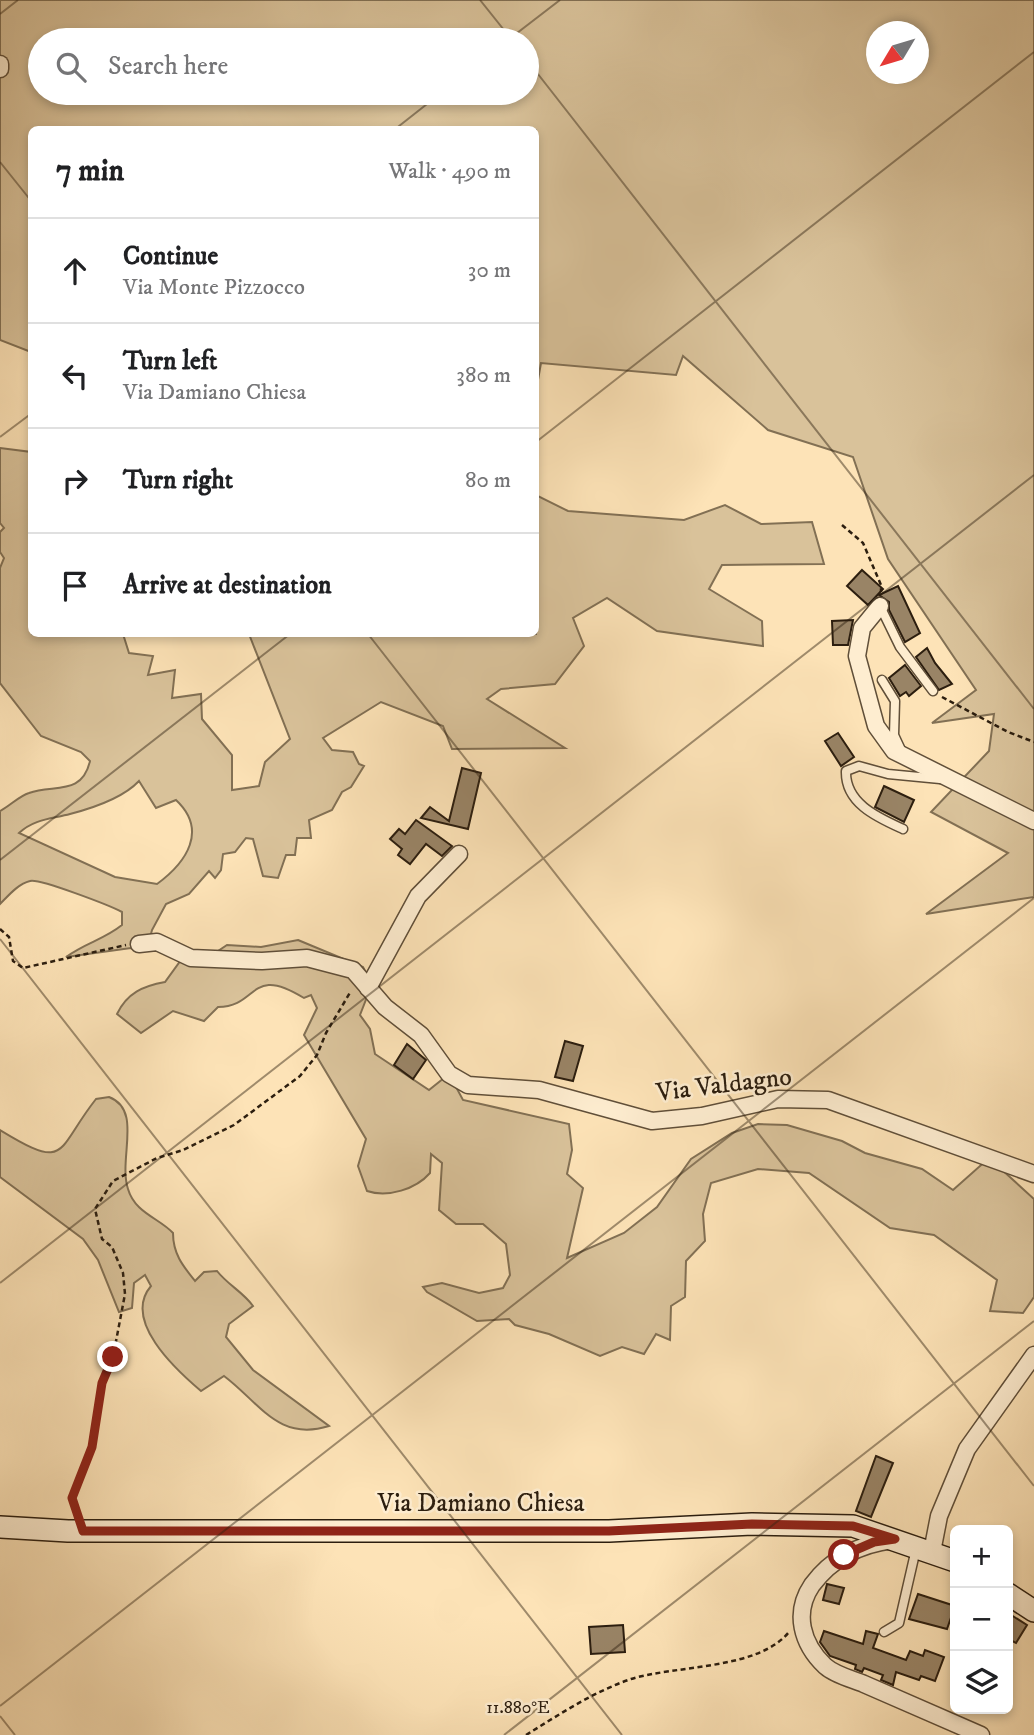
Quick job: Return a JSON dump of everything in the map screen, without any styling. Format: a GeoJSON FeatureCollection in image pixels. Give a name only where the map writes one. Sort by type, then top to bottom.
{"type":"FeatureCollection","features":[{"type":"Feature","properties":{"kind":"street"},"geometry":{"type":"LineString","coordinates":[[880,606],[862,628],[857,656],[876,726],[894,751],[1034,821]]}},
{"type":"Feature","properties":{"kind":"street"},"geometry":{"type":"LineString","coordinates":[[369,988],[418,896],[459,854]]}},
{"type":"Feature","properties":{"kind":"street","name":"Via Valdagno"},"geometry":{"type":"LineString","coordinates":[[139,944],[157,942],[191,958],[207,960],[307,958],[356,974],[385,1007],[421,1035],[449,1074],[468,1085],[539,1090],[652,1121],[702,1116],[778,1099],[828,1100],[1034,1174]]}},
{"type":"Feature","properties":{"kind":"street"},"geometry":{"type":"LineString","coordinates":[[924,1549],[967,1449],[1034,1355]]}},
{"type":"Feature","properties":{"kind":"street","name":"Via Damiano Chiesa"},"geometry":{"type":"LineString","coordinates":[[0,1527],[83,1531],[609,1531],[752,1524],[853,1526],[950,1559]]}},
{"type":"Feature","properties":{"kind":"street"},"geometry":{"type":"LineString","coordinates":[[895,1539],[874,1542],[844,1555],[820,1575],[806,1595],[802,1616],[808,1646],[827,1668],[981,1735]]}},
{"type":"Feature","properties":{"kind":"street"},"geometry":{"type":"LineString","coordinates":[[1013,1597],[1034,1611]]}},
{"type":"Feature","properties":{"kind":"lane"},"geometry":{"type":"LineString","coordinates":[[880,606],[900,648],[933,691]]}},
{"type":"Feature","properties":{"kind":"lane"},"geometry":{"type":"LineString","coordinates":[[882,680],[895,701],[894,735],[904,756]]}},
{"type":"Feature","properties":{"kind":"lane"},"geometry":{"type":"LineString","coordinates":[[904,829],[869,813],[852,791],[846,780],[846,771],[859,766],[888,774],[953,780]]}},
{"type":"Feature","properties":{"kind":"lane"},"geometry":{"type":"LineString","coordinates":[[884,1632],[899,1623],[924,1549]]}},
{"type":"Feature","properties":{"kind":"path"},"geometry":{"type":"LineString","coordinates":[[842,526],[863,542],[881,585],[880,606]]}},
{"type":"Feature","properties":{"kind":"path"},"geometry":{"type":"LineString","coordinates":[[933,691],[1008,733],[1034,742]]}},
{"type":"Feature","properties":{"kind":"path"},"geometry":{"type":"LineString","coordinates":[[0,929],[9,937],[13,961],[23,968],[118,945],[139,944]]}},
{"type":"Feature","properties":{"kind":"path"},"geometry":{"type":"LineString","coordinates":[[83,1531],[72,1498],[92,1447],[102,1383],[113,1357],[125,1294],[123,1273],[112,1247],[102,1239],[95,1209],[113,1181],[156,1158],[183,1150],[234,1125],[300,1076],[317,1055],[326,1033],[352,989],[356,974]]}},
{"type":"Feature","properties":{"kind":"path"},"geometry":{"type":"LineString","coordinates":[[526,1735],[595,1693],[631,1679],[757,1655],[783,1639],[802,1616]]}},
{"type":"Feature","properties":{"kind":"shaded area"},"geometry":{"type":"Polygon","coordinates":[[[0,0],[1034,0],[1034,897],[926,914],[1008,853],[931,812],[989,751],[994,714],[932,723],[976,690],[888,559],[853,457],[768,430],[683,356],[676,375],[541,363],[539,374],[539,126],[28,126],[28,351],[0,340],[0,0]]]}},
{"type":"Feature","properties":{"kind":"shaded area"},"geometry":{"type":"Polygon","coordinates":[[[0,448],[28,452],[28,637],[124,637],[129,653],[153,656],[148,675],[175,670],[172,698],[201,694],[202,719],[232,755],[232,790],[259,786],[265,762],[290,739],[250,637],[539,637],[539,496],[568,511],[684,520],[725,505],[761,524],[812,522],[824,564],[722,565],[709,589],[762,621],[763,646],[657,631],[607,598],[573,618],[584,646],[555,684],[501,689],[487,699],[565,748],[452,749],[443,726],[381,702],[323,738],[332,750],[353,752],[359,764],[364,766],[351,787],[342,792],[332,810],[309,820],[311,838],[297,838],[295,855],[286,855],[278,878],[263,876],[253,839],[246,838],[235,852],[223,854],[221,870],[215,878],[209,871],[189,894],[166,904],[152,930],[147,949],[131,948],[66,957],[122,925],[122,912],[36,881],[30,881],[14,890],[0,904],[0,811],[29,793],[74,784],[81,780],[90,761],[81,752],[41,736],[0,683],[0,568],[4,558],[0,552],[0,532],[4,528],[0,523],[0,448]],[[139,781],[107,802],[37,822],[19,833],[115,877],[157,884],[177,866],[190,845],[191,823],[186,811],[176,800],[156,808],[139,781]]]}},
{"type":"Feature","properties":{"kind":"shaded area"},"geometry":{"type":"Polygon","coordinates":[[[298,940],[363,967],[372,984],[360,1015],[370,1029],[375,1054],[429,1090],[449,1074],[463,1100],[569,1124],[572,1150],[567,1174],[583,1188],[567,1258],[624,1233],[657,1207],[691,1159],[732,1133],[758,1124],[787,1125],[842,1141],[865,1153],[922,1169],[953,1190],[989,1158],[1034,1199],[1034,1297],[1023,1313],[990,1311],[997,1280],[934,1235],[890,1228],[809,1173],[758,1169],[711,1183],[703,1214],[705,1241],[686,1261],[685,1297],[671,1306],[670,1340],[656,1334],[644,1354],[622,1347],[600,1356],[549,1334],[515,1325],[509,1319],[477,1321],[423,1287],[442,1283],[479,1293],[503,1288],[510,1275],[506,1244],[483,1224],[456,1224],[439,1210],[442,1163],[431,1154],[430,1173],[417,1184],[392,1193],[367,1191],[358,1166],[366,1139],[304,1035],[317,1008],[311,995],[304,998],[273,985],[263,986],[241,1001],[218,1007],[204,1021],[173,1011],[141,1033],[117,1014],[136,992],[165,982],[181,960],[206,959],[227,945],[261,947],[298,940]]]}},
{"type":"Feature","properties":{"kind":"shaded area"},"geometry":{"type":"Polygon","coordinates":[[[109,1097],[119,1103],[125,1112],[126,1177],[131,1197],[142,1210],[173,1233],[177,1253],[195,1281],[204,1272],[217,1271],[249,1301],[253,1306],[229,1324],[226,1337],[253,1370],[329,1426],[311,1430],[296,1429],[283,1424],[271,1417],[224,1376],[201,1391],[166,1357],[147,1328],[143,1314],[144,1299],[151,1286],[145,1275],[134,1283],[132,1308],[119,1312],[98,1260],[83,1239],[0,1177],[0,1130],[38,1150],[58,1150],[66,1143],[96,1099],[109,1097]]]}},
{"type":"Feature","properties":{"kind":"building"},"geometry":{"type":"Polygon","coordinates":[[[862,570],[883,589],[868,605],[847,586],[862,570]]]}},
{"type":"Feature","properties":{"kind":"building"},"geometry":{"type":"Polygon","coordinates":[[[898,586],[920,633],[905,642],[889,610],[889,602],[879,595],[898,586]]]}},
{"type":"Feature","properties":{"kind":"building"},"geometry":{"type":"Polygon","coordinates":[[[853,620],[848,645],[833,645],[832,621],[853,620]]]}},
{"type":"Feature","properties":{"kind":"building"},"geometry":{"type":"Polygon","coordinates":[[[927,648],[952,684],[939,690],[916,657],[927,648]]]}},
{"type":"Feature","properties":{"kind":"building"},"geometry":{"type":"Polygon","coordinates":[[[905,665],[921,686],[909,696],[906,692],[900,696],[889,678],[905,665]]]}},
{"type":"Feature","properties":{"kind":"building"},"geometry":{"type":"Polygon","coordinates":[[[838,733],[854,757],[841,766],[825,741],[838,733]]]}},
{"type":"Feature","properties":{"kind":"building"},"geometry":{"type":"Polygon","coordinates":[[[462,768],[481,773],[468,829],[421,818],[430,807],[449,821],[462,768]]]}},
{"type":"Feature","properties":{"kind":"building"},"geometry":{"type":"Polygon","coordinates":[[[884,786],[914,800],[904,822],[875,807],[884,786]]]}},
{"type":"Feature","properties":{"kind":"building"},"geometry":{"type":"Polygon","coordinates":[[[416,820],[452,846],[442,856],[426,844],[410,864],[398,855],[402,849],[390,839],[399,829],[405,834],[416,820]]]}},
{"type":"Feature","properties":{"kind":"building"},"geometry":{"type":"Polygon","coordinates":[[[565,1041],[583,1046],[573,1081],[555,1077],[565,1041]]]}},
{"type":"Feature","properties":{"kind":"building"},"geometry":{"type":"Polygon","coordinates":[[[407,1044],[426,1060],[413,1079],[394,1065],[407,1044]]]}},
{"type":"Feature","properties":{"kind":"building"},"geometry":{"type":"Polygon","coordinates":[[[876,1456],[893,1463],[871,1517],[856,1511],[876,1456]]]}},
{"type":"Feature","properties":{"kind":"building"},"geometry":{"type":"Polygon","coordinates":[[[827,1584],[844,1588],[839,1604],[823,1600],[827,1584]]]}},
{"type":"Feature","properties":{"kind":"building"},"geometry":{"type":"Polygon","coordinates":[[[918,1594],[950,1604],[947,1629],[909,1619],[918,1594]]]}},
{"type":"Feature","properties":{"kind":"building"},"geometry":{"type":"Polygon","coordinates":[[[1013,1616],[1027,1625],[1016,1643],[1013,1642],[1013,1616]]]}},
{"type":"Feature","properties":{"kind":"building"},"geometry":{"type":"Polygon","coordinates":[[[623,1625],[625,1652],[591,1654],[589,1627],[623,1625]]]}},
{"type":"Feature","properties":{"kind":"building"},"geometry":{"type":"Polygon","coordinates":[[[824,1631],[863,1644],[866,1631],[878,1634],[873,1648],[906,1660],[910,1651],[923,1656],[925,1650],[944,1657],[935,1681],[921,1676],[919,1680],[896,1672],[893,1685],[881,1680],[883,1675],[864,1668],[862,1672],[855,1669],[856,1665],[830,1656],[820,1642],[824,1631]]]}},
{"type":"Feature","properties":{"kind":"route"},"geometry":{"type":"LineString","coordinates":[[113,1357],[102,1383],[92,1447],[72,1498],[83,1531],[609,1531],[752,1524],[853,1526],[895,1539],[874,1542],[844,1555]]}}]}
